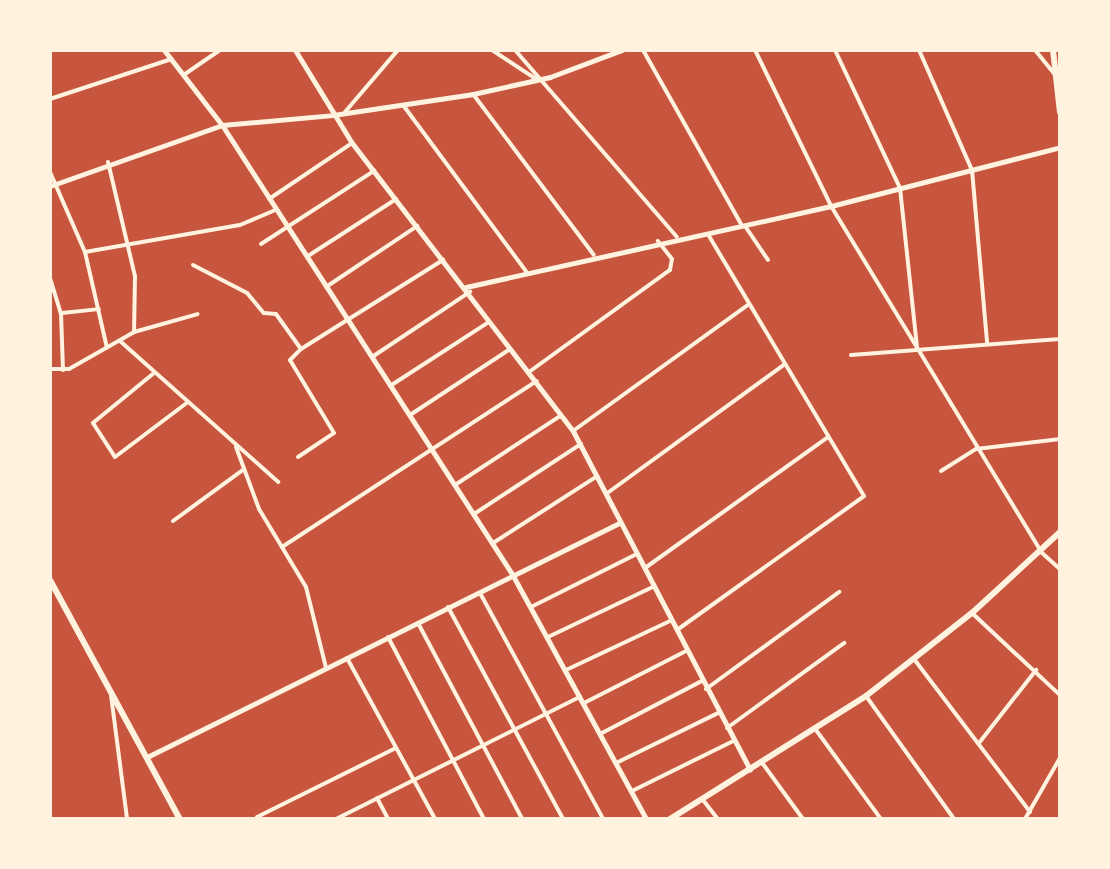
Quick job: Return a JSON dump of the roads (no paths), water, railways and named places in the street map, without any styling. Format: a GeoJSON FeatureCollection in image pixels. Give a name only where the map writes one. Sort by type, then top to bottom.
{"type":"FeatureCollection","features":[{"type":"Feature","properties":{"kind":"main road"},"geometry":{"type":"LineString","coordinates":[[1053,50],[1060,112]]}},
{"type":"Feature","properties":{"kind":"main road"},"geometry":{"type":"LineString","coordinates":[[670,819],[763,764],[866,696],[972,613],[1060,532]]}},
{"type":"Feature","properties":{"kind":"main road"},"geometry":{"type":"LineString","coordinates":[[50,580],[180,819]]}},
{"type":"Feature","properties":{"kind":"street"},"geometry":{"type":"LineString","coordinates":[[164,50],[222,125],[493,543],[548,637],[646,819]]}},
{"type":"Feature","properties":{"kind":"street"},"geometry":{"type":"LineString","coordinates":[[185,74],[220,50]]}},
{"type":"Feature","properties":{"kind":"street"},"geometry":{"type":"LineString","coordinates":[[295,50],[352,143],[468,290],[573,431],[750,772]]}},
{"type":"Feature","properties":{"kind":"street"},"geometry":{"type":"LineString","coordinates":[[344,113],[398,50]]}},
{"type":"Feature","properties":{"kind":"street"},"geometry":{"type":"LineString","coordinates":[[492,50],[522,74],[539,80]]}},
{"type":"Feature","properties":{"kind":"street"},"geometry":{"type":"LineString","coordinates":[[515,50],[533,66],[539,80],[677,237]]}},
{"type":"Feature","properties":{"kind":"street"},"geometry":{"type":"LineString","coordinates":[[53,184],[108,162],[222,125],[333,115],[473,94],[539,80],[622,50]]}},
{"type":"Feature","properties":{"kind":"street"},"geometry":{"type":"LineString","coordinates":[[643,50],[742,224],[768,260]]}},
{"type":"Feature","properties":{"kind":"street"},"geometry":{"type":"LineString","coordinates":[[755,50],[831,206],[976,449],[1041,552],[1060,569]]}},
{"type":"Feature","properties":{"kind":"street"},"geometry":{"type":"LineString","coordinates":[[835,50],[900,188],[918,350]]}},
{"type":"Feature","properties":{"kind":"street"},"geometry":{"type":"LineString","coordinates":[[919,50],[972,170],[987,342]]}},
{"type":"Feature","properties":{"kind":"street"},"geometry":{"type":"LineString","coordinates":[[1035,50],[1058,78]]}},
{"type":"Feature","properties":{"kind":"street"},"geometry":{"type":"LineString","coordinates":[[50,99],[172,59]]}},
{"type":"Feature","properties":{"kind":"street"},"geometry":{"type":"LineString","coordinates":[[473,94],[594,255]]}},
{"type":"Feature","properties":{"kind":"street"},"geometry":{"type":"LineString","coordinates":[[403,105],[526,271]]}},
{"type":"Feature","properties":{"kind":"street"},"geometry":{"type":"LineString","coordinates":[[269,199],[352,143]]}},
{"type":"Feature","properties":{"kind":"street"},"geometry":{"type":"LineString","coordinates":[[372,357],[468,290],[526,271],[831,206],[1060,147]]}},
{"type":"Feature","properties":{"kind":"street"},"geometry":{"type":"LineString","coordinates":[[108,162],[130,241],[134,332]]}},
{"type":"Feature","properties":{"kind":"street"},"geometry":{"type":"LineString","coordinates":[[261,244],[374,171]]}},
{"type":"Feature","properties":{"kind":"street"},"geometry":{"type":"LineString","coordinates":[[50,172],[85,252],[107,348]]}},
{"type":"Feature","properties":{"kind":"street"},"geometry":{"type":"LineString","coordinates":[[306,257],[396,199]]}},
{"type":"Feature","properties":{"kind":"street"},"geometry":{"type":"LineString","coordinates":[[85,252],[130,241],[240,225],[276,210]]}},
{"type":"Feature","properties":{"kind":"street"},"geometry":{"type":"LineString","coordinates":[[326,287],[417,226]]}},
{"type":"Feature","properties":{"kind":"street"},"geometry":{"type":"LineString","coordinates":[[676,631],[864,496],[706,232]]}},
{"type":"Feature","properties":{"kind":"street"},"geometry":{"type":"LineString","coordinates":[[529,372],[670,270],[672,259],[658,241]]}},
{"type":"Feature","properties":{"kind":"street"},"geometry":{"type":"LineString","coordinates":[[298,457],[334,433],[290,360],[301,349],[444,260]]}},
{"type":"Feature","properties":{"kind":"street"},"geometry":{"type":"LineString","coordinates":[[193,265],[247,293],[264,313],[276,314],[301,349]]}},
{"type":"Feature","properties":{"kind":"street"},"geometry":{"type":"LineString","coordinates":[[50,278],[61,313],[63,370]]}},
{"type":"Feature","properties":{"kind":"street"},"geometry":{"type":"LineString","coordinates":[[573,431],[749,304]]}},
{"type":"Feature","properties":{"kind":"street"},"geometry":{"type":"LineString","coordinates":[[61,313],[99,309]]}},
{"type":"Feature","properties":{"kind":"street"},"geometry":{"type":"LineString","coordinates":[[50,369],[63,370],[134,332],[198,314]]}},
{"type":"Feature","properties":{"kind":"street"},"geometry":{"type":"LineString","coordinates":[[390,386],[491,320]]}},
{"type":"Feature","properties":{"kind":"street"},"geometry":{"type":"LineString","coordinates":[[851,355],[987,342],[1060,339]]}},
{"type":"Feature","properties":{"kind":"street"},"geometry":{"type":"LineString","coordinates":[[120,341],[278,482]]}},
{"type":"Feature","properties":{"kind":"street"},"geometry":{"type":"LineString","coordinates":[[410,415],[512,348]]}},
{"type":"Feature","properties":{"kind":"street"},"geometry":{"type":"LineString","coordinates":[[606,495],[785,364]]}},
{"type":"Feature","properties":{"kind":"street"},"geometry":{"type":"LineString","coordinates":[[154,373],[93,423],[115,457],[188,402]]}},
{"type":"Feature","properties":{"kind":"street"},"geometry":{"type":"LineString","coordinates":[[282,547],[537,381]]}},
{"type":"Feature","properties":{"kind":"street"},"geometry":{"type":"LineString","coordinates":[[455,485],[562,415]]}},
{"type":"Feature","properties":{"kind":"street"},"geometry":{"type":"LineString","coordinates":[[643,570],[828,437]]}},
{"type":"Feature","properties":{"kind":"street"},"geometry":{"type":"LineString","coordinates":[[941,471],[976,449],[1060,439]]}},
{"type":"Feature","properties":{"kind":"street"},"geometry":{"type":"LineString","coordinates":[[474,514],[581,444]]}},
{"type":"Feature","properties":{"kind":"street"},"geometry":{"type":"LineString","coordinates":[[236,447],[243,470],[317,616],[326,668]]}},
{"type":"Feature","properties":{"kind":"street"},"geometry":{"type":"LineString","coordinates":[[173,521],[243,470]]}},
{"type":"Feature","properties":{"kind":"street"},"geometry":{"type":"LineString","coordinates":[[493,543],[596,477]]}},
{"type":"Feature","properties":{"kind":"street"},"geometry":{"type":"LineString","coordinates":[[147,757],[619,523]]}},
{"type":"Feature","properties":{"kind":"street"},"geometry":{"type":"LineString","coordinates":[[531,607],[635,555]]}},
{"type":"Feature","properties":{"kind":"street"},"geometry":{"type":"LineString","coordinates":[[548,637],[653,587]]}},
{"type":"Feature","properties":{"kind":"street"},"geometry":{"type":"LineString","coordinates":[[479,591],[603,819]]}},
{"type":"Feature","properties":{"kind":"street"},"geometry":{"type":"LineString","coordinates":[[706,689],[839,592]]}},
{"type":"Feature","properties":{"kind":"street"},"geometry":{"type":"LineString","coordinates":[[448,607],[563,819]]}},
{"type":"Feature","properties":{"kind":"street"},"geometry":{"type":"LineString","coordinates":[[972,613],[1060,695]]}},
{"type":"Feature","properties":{"kind":"street"},"geometry":{"type":"LineString","coordinates":[[566,670],[670,621]]}},
{"type":"Feature","properties":{"kind":"street"},"geometry":{"type":"LineString","coordinates":[[417,622],[522,819]]}},
{"type":"Feature","properties":{"kind":"street"},"geometry":{"type":"LineString","coordinates":[[388,637],[484,819]]}},
{"type":"Feature","properties":{"kind":"street"},"geometry":{"type":"LineString","coordinates":[[727,728],[844,643]]}},
{"type":"Feature","properties":{"kind":"street"},"geometry":{"type":"LineString","coordinates":[[336,819],[349,816],[377,798],[546,714],[686,651]]}},
{"type":"Feature","properties":{"kind":"street"},"geometry":{"type":"LineString","coordinates":[[347,658],[435,819]]}},
{"type":"Feature","properties":{"kind":"street"},"geometry":{"type":"LineString","coordinates":[[914,659],[1030,812]]}},
{"type":"Feature","properties":{"kind":"street"},"geometry":{"type":"LineString","coordinates":[[979,743],[1036,670]]}},
{"type":"Feature","properties":{"kind":"street"},"geometry":{"type":"LineString","coordinates":[[600,734],[702,681]]}},
{"type":"Feature","properties":{"kind":"street"},"geometry":{"type":"LineString","coordinates":[[109,687],[127,819]]}},
{"type":"Feature","properties":{"kind":"street"},"geometry":{"type":"LineString","coordinates":[[866,696],[954,819]]}},
{"type":"Feature","properties":{"kind":"street"},"geometry":{"type":"LineString","coordinates":[[616,763],[718,713]]}},
{"type":"Feature","properties":{"kind":"street"},"geometry":{"type":"LineString","coordinates":[[816,730],[881,819]]}},
{"type":"Feature","properties":{"kind":"street"},"geometry":{"type":"LineString","coordinates":[[631,792],[733,741]]}},
{"type":"Feature","properties":{"kind":"street"},"geometry":{"type":"LineString","coordinates":[[257,817],[396,748]]}},
{"type":"Feature","properties":{"kind":"street"},"geometry":{"type":"LineString","coordinates":[[1025,819],[1060,758]]}},
{"type":"Feature","properties":{"kind":"street"},"geometry":{"type":"LineString","coordinates":[[763,764],[803,819]]}},
{"type":"Feature","properties":{"kind":"street"},"geometry":{"type":"LineString","coordinates":[[377,798],[388,819]]}},
{"type":"Feature","properties":{"kind":"street"},"geometry":{"type":"LineString","coordinates":[[703,800],[718,819]]}}]}
